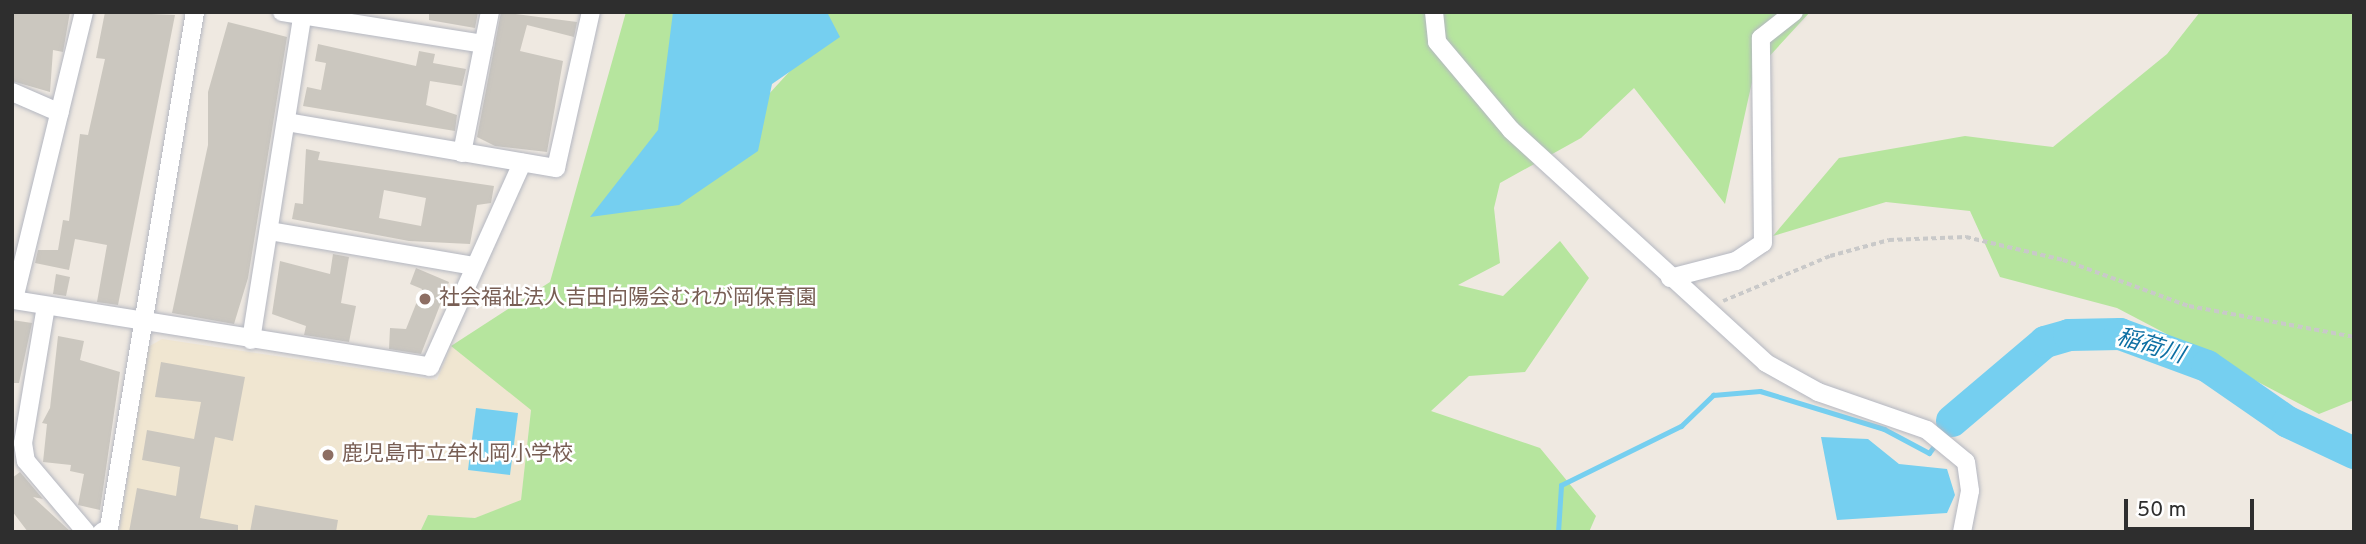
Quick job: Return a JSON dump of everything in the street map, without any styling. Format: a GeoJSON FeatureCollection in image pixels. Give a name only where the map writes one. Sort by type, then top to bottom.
{"type":"FeatureCollection","features":[{"type":"Feature","properties":{"kind":"street"},"geometry":{"type":"LineString","coordinates":[[84,12],[14,300],[430,367],[473,266],[522,163]]}},
{"type":"Feature","properties":{"kind":"street"},"geometry":{"type":"LineString","coordinates":[[102,532],[109,528],[195,12]]}},
{"type":"Feature","properties":{"kind":"street"},"geometry":{"type":"LineString","coordinates":[[282,12],[483,44]]}},
{"type":"Feature","properties":{"kind":"street"},"geometry":{"type":"LineString","coordinates":[[462,153],[490,12]]}},
{"type":"Feature","properties":{"kind":"street"},"geometry":{"type":"LineString","coordinates":[[286,122],[556,168],[591,12]]}},
{"type":"Feature","properties":{"kind":"street"},"geometry":{"type":"LineString","coordinates":[[1434,12],[1437,42],[1455,68],[1511,130],[1766,363],[1818,392],[1927,430],[1954,450],[1966,462],[1970,491],[1962,532]]}},
{"type":"Feature","properties":{"kind":"street"},"geometry":{"type":"LineString","coordinates":[[1671,278],[1736,261],[1763,243],[1761,38],[1794,12]]}},
{"type":"Feature","properties":{"kind":"street"},"geometry":{"type":"LineString","coordinates":[[250,340],[302,14]]}},
{"type":"Feature","properties":{"kind":"street"},"geometry":{"type":"LineString","coordinates":[[12,92],[61,113]]}},
{"type":"Feature","properties":{"kind":"street"},"geometry":{"type":"LineString","coordinates":[[269,231],[473,266]]}},
{"type":"Feature","properties":{"kind":"street"},"geometry":{"type":"LineString","coordinates":[[46,306],[23,443],[26,461],[86,532]]}},
{"type":"Feature","properties":{"kind":"path"},"geometry":{"type":"LineString","coordinates":[[1704,309],[1830,256],[1889,240],[1966,237],[2063,260],[2189,306],[2354,337]]}},
{"type":"Feature","properties":{"kind":"shaded area","name":"鹿児島市立牟礼岡小学校"},"geometry":{"type":"Polygon","coordinates":[[[162,339],[437,380],[451,346],[531,409],[521,501],[475,518],[428,515],[420,532],[119,532],[148,347],[162,339]]]}},
{"type":"Feature","properties":{"kind":"green space"},"geometry":{"type":"Polygon","coordinates":[[[626,12],[721,12],[734,132],[813,46],[807,12],[1810,12],[1754,73],[1725,204],[1634,88],[1581,138],[1500,183],[1494,208],[1500,263],[1458,285],[1503,296],[1560,241],[1589,278],[1525,372],[1469,376],[1431,411],[1540,448],[1596,516],[1589,532],[420,532],[428,515],[475,518],[521,500],[531,410],[451,346],[550,282],[626,12]]]}},
{"type":"Feature","properties":{"kind":"green space"},"geometry":{"type":"Polygon","coordinates":[[[2200,12],[2354,12],[2354,400],[2319,414],[2117,308],[2000,277],[1970,211],[1886,202],[1773,236],[1839,158],[1965,136],[2053,147],[2167,54],[2200,12]]]}},
{"type":"Feature","properties":{"kind":"water"},"geometry":{"type":"Polygon","coordinates":[[[673,12],[827,12],[840,37],[772,84],[758,151],[679,205],[590,217],[658,130],[673,12]]]}},
{"type":"Feature","properties":{"kind":"water"},"geometry":{"type":"Polygon","coordinates":[[[476,408],[518,413],[510,475],[468,470],[476,408]]]}},
{"type":"Feature","properties":{"kind":"water"},"geometry":{"type":"Polygon","coordinates":[[[1821,437],[1868,439],[1899,464],[1947,469],[1955,495],[1947,513],[1837,520],[1821,437]]]}},
{"type":"Feature","properties":{"kind":"building"},"geometry":{"type":"Polygon","coordinates":[[[12,12],[70,12],[63,52],[53,50],[50,92],[12,81],[12,12]]]}},
{"type":"Feature","properties":{"kind":"building"},"geometry":{"type":"Polygon","coordinates":[[[105,12],[175,15],[118,305],[97,302],[107,245],[75,239],[69,270],[35,263],[38,250],[58,250],[63,220],[69,221],[80,134],[88,135],[105,59],[96,58],[105,12]]]}},
{"type":"Feature","properties":{"kind":"building"},"geometry":{"type":"Polygon","coordinates":[[[429,12],[478,12],[475,28],[429,20],[429,12]]]}},
{"type":"Feature","properties":{"kind":"building"},"geometry":{"type":"Polygon","coordinates":[[[501,12],[577,22],[574,37],[527,25],[520,51],[563,61],[547,152],[495,146],[477,137],[501,12]]]}},
{"type":"Feature","properties":{"kind":"building"},"geometry":{"type":"Polygon","coordinates":[[[228,22],[287,37],[248,278],[234,324],[172,313],[208,145],[208,92],[228,22]]]}},
{"type":"Feature","properties":{"kind":"building"},"geometry":{"type":"Polygon","coordinates":[[[318,44],[416,66],[419,51],[435,54],[433,63],[466,69],[462,86],[430,81],[426,105],[457,115],[455,131],[303,106],[307,87],[321,90],[326,63],[315,61],[318,44]]]}},
{"type":"Feature","properties":{"kind":"building"},"geometry":{"type":"Polygon","coordinates":[[[306,149],[320,152],[318,160],[494,186],[491,203],[477,205],[470,244],[409,241],[292,219],[295,203],[303,204],[306,149]],[[384,190],[379,218],[421,226],[426,198],[384,190]]]}},
{"type":"Feature","properties":{"kind":"building"},"geometry":{"type":"Polygon","coordinates":[[[333,254],[349,257],[341,303],[356,306],[349,342],[304,335],[306,326],[272,314],[280,261],[330,274],[333,254]]]}},
{"type":"Feature","properties":{"kind":"building"},"geometry":{"type":"Polygon","coordinates":[[[416,268],[449,282],[421,354],[389,349],[390,328],[406,329],[422,289],[410,284],[416,268]]]}},
{"type":"Feature","properties":{"kind":"building"},"geometry":{"type":"Polygon","coordinates":[[[56,274],[70,277],[66,296],[53,294],[56,274]]]}},
{"type":"Feature","properties":{"kind":"building"},"geometry":{"type":"Polygon","coordinates":[[[12,320],[32,323],[19,383],[12,383],[12,320]]]}},
{"type":"Feature","properties":{"kind":"building"},"geometry":{"type":"Polygon","coordinates":[[[58,336],[84,341],[80,360],[120,372],[100,510],[78,505],[84,474],[70,471],[71,465],[43,462],[47,424],[42,423],[50,408],[58,336]]]}},
{"type":"Feature","properties":{"kind":"building"},"geometry":{"type":"Polygon","coordinates":[[[161,362],[245,377],[233,441],[215,437],[200,518],[238,525],[238,532],[129,532],[137,488],[176,496],[180,467],[142,460],[147,430],[194,439],[201,402],[155,397],[161,362]]]}},
{"type":"Feature","properties":{"kind":"building"},"geometry":{"type":"Polygon","coordinates":[[[20,472],[43,499],[33,497],[71,532],[28,532],[12,511],[12,478],[20,472]]]}},
{"type":"Feature","properties":{"kind":"building"},"geometry":{"type":"Polygon","coordinates":[[[255,505],[338,520],[336,532],[250,532],[255,505]]]}},
{"type":"Feature","properties":{"kind":"waterway","name":"稲荷川"},"geometry":{"type":"LineString","coordinates":[[1952,421],[2045,342],[2069,335],[2120,334],[2207,366],[2288,422],[2354,453]]}},
{"type":"Feature","properties":{"kind":"waterway"},"geometry":{"type":"LineString","coordinates":[[1558,532],[1561,485],[1681,426],[1713,395],[1760,391],[1884,429],[1929,453],[1952,421]]}},
{"type":"Feature","properties":{"kind":"place","name":"社会福祉法人吉田向陽会むれが岡保育園"},"geometry":{"type":"Point","coordinates":[425,299]}},
{"type":"Feature","properties":{"kind":"place","name":"鹿児島市立牟礼岡小学校"},"geometry":{"type":"Point","coordinates":[328,455]}}]}
